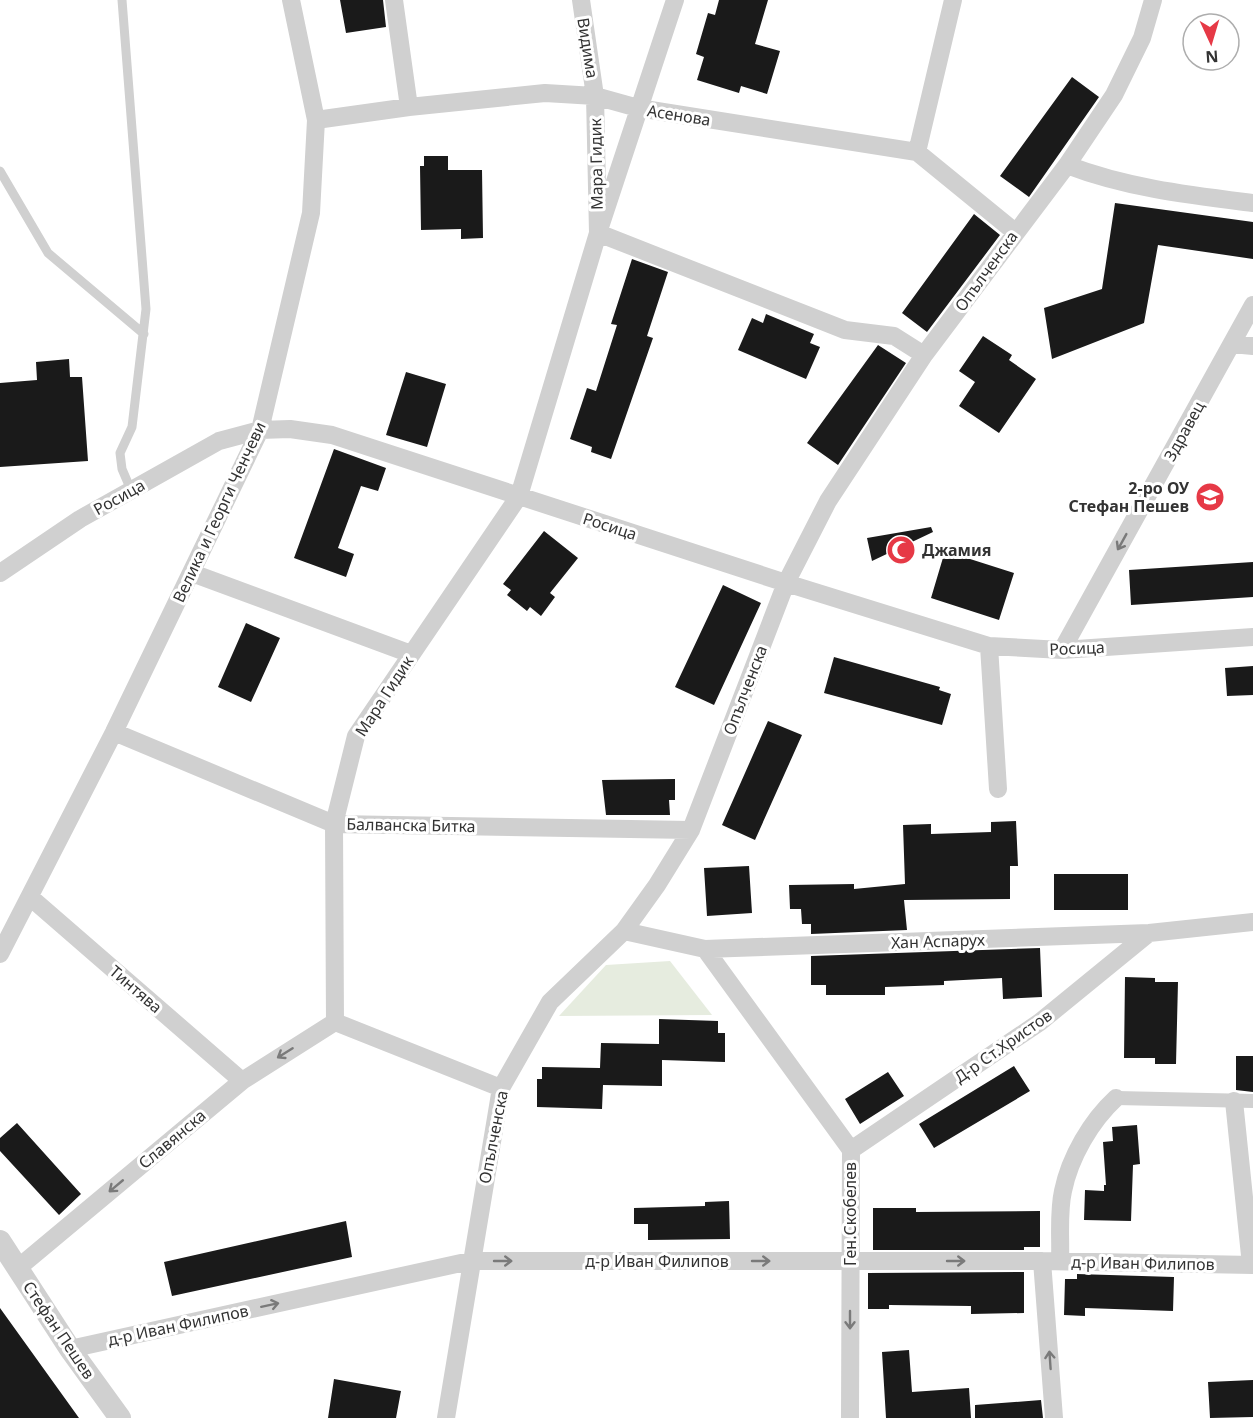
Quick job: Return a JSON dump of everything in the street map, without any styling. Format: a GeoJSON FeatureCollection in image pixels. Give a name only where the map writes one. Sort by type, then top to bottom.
{"type":"FeatureCollection","features":[{"type":"Feature","properties":{"kind":"street","name":"Велика и Георги Ченчеви"},"geometry":{"type":"LineString","coordinates":[[0,954],[114,732],[260,430],[311,213],[316,120],[291,0]]}},
{"type":"Feature","properties":{"kind":"street"},"geometry":{"type":"LineString","coordinates":[[394,0],[409,107]]}},
{"type":"Feature","properties":{"kind":"street","name":"Видима"},"geometry":{"type":"LineString","coordinates":[[581,0],[595,96]]}},
{"type":"Feature","properties":{"kind":"street","name":"Мара Гидик"},"geometry":{"type":"LineString","coordinates":[[335,1022],[334,824],[356,736],[519,496],[598,232],[675,0]]}},
{"type":"Feature","properties":{"kind":"street"},"geometry":{"type":"LineString","coordinates":[[917,152],[953,0]]}},
{"type":"Feature","properties":{"kind":"street","name":"Опълченска"},"geometry":{"type":"LineString","coordinates":[[446,1418],[470,1261],[501,1088],[550,1002],[624,930],[657,885],[691,830],[786,583],[828,501],[924,355],[1015,231],[1067,165],[1114,95],[1142,38],[1153,0]]}},
{"type":"Feature","properties":{"kind":"street","name":"Асенова"},"geometry":{"type":"LineString","coordinates":[[316,120],[409,107],[545,93],[595,96],[638,108],[917,152],[1015,231]]}},
{"type":"Feature","properties":{"kind":"street","name":"Мара Гидик"},"geometry":{"type":"LineString","coordinates":[[595,96],[598,232]]}},
{"type":"Feature","properties":{"kind":"street"},"geometry":{"type":"LineString","coordinates":[[1067,165],[1105,180],[1144,188],[1253,203]]}},
{"type":"Feature","properties":{"kind":"street"},"geometry":{"type":"LineString","coordinates":[[598,232],[845,330],[894,336],[924,355]]}},
{"type":"Feature","properties":{"kind":"street","name":"Здравец"},"geometry":{"type":"LineString","coordinates":[[1062,650],[1253,305]]}},
{"type":"Feature","properties":{"kind":"street"},"geometry":{"type":"LineString","coordinates":[[1232,344],[1253,346]]}},
{"type":"Feature","properties":{"kind":"street","name":"Росица"},"geometry":{"type":"LineString","coordinates":[[0,573],[80,519],[219,441],[260,430],[290,429],[332,435],[786,583],[989,646],[1062,650],[1253,637]]}},
{"type":"Feature","properties":{"kind":"street"},"geometry":{"type":"LineString","coordinates":[[192,573],[411,654]]}},
{"type":"Feature","properties":{"kind":"street"},"geometry":{"type":"LineString","coordinates":[[989,646],[998,789]]}},
{"type":"Feature","properties":{"kind":"street","name":"Балванска Битка"},"geometry":{"type":"LineString","coordinates":[[114,732],[334,824],[691,830]]}},
{"type":"Feature","properties":{"kind":"street","name":"Тинтява"},"geometry":{"type":"LineString","coordinates":[[30,897],[242,1081]]}},
{"type":"Feature","properties":{"kind":"street","name":"Хан Аспарух"},"geometry":{"type":"LineString","coordinates":[[624,930],[705,949],[1149,933],[1253,922]]}},
{"type":"Feature","properties":{"kind":"street","name":"Д-р Ст.Христов"},"geometry":{"type":"LineString","coordinates":[[851,1150],[1040,1022],[1149,933]]}},
{"type":"Feature","properties":{"kind":"street","name":"Ген.Скобелев"},"geometry":{"type":"LineString","coordinates":[[705,949],[851,1150],[850,1418]]}},
{"type":"Feature","properties":{"kind":"street"},"geometry":{"type":"LineString","coordinates":[[335,1022],[501,1088]]}},
{"type":"Feature","properties":{"kind":"street","name":"Славянска"},"geometry":{"type":"LineString","coordinates":[[18,1268],[242,1081],[335,1022]]}},
{"type":"Feature","properties":{"kind":"street"},"geometry":{"type":"LineString","coordinates":[[1054,1418],[1051,1261],[1063,1192],[1070,1170],[1101,1112],[1116,1098],[1253,1101]]}},
{"type":"Feature","properties":{"kind":"street"},"geometry":{"type":"LineString","coordinates":[[1234,1101],[1252,1265]]}},
{"type":"Feature","properties":{"kind":"street","name":"Стефан Пешев"},"geometry":{"type":"LineString","coordinates":[[0,1241],[70,1349],[120,1418]]}},
{"type":"Feature","properties":{"kind":"street","name":"д-р Иван Филипов"},"geometry":{"type":"LineString","coordinates":[[70,1349],[470,1261],[1051,1261],[1252,1265]]}},
{"type":"Feature","properties":{"kind":"lane"},"geometry":{"type":"LineString","coordinates":[[122,0],[146,309],[132,427],[120,453],[122,469],[131,490]]}},
{"type":"Feature","properties":{"kind":"lane"},"geometry":{"type":"LineString","coordinates":[[0,171],[48,253],[144,334]]}},
{"type":"Feature","properties":{"kind":"shaded area"},"geometry":{"type":"Polygon","coordinates":[[[670,961],[712,1015],[559,1016],[606,965],[670,961]]]}},
{"type":"Feature","properties":{"kind":"building"},"geometry":{"type":"Polygon","coordinates":[[[340,0],[383,0],[386,27],[346,33],[340,0]]]}},
{"type":"Feature","properties":{"kind":"building"},"geometry":{"type":"Polygon","coordinates":[[[719,0],[768,0],[755,44],[780,51],[767,94],[741,86],[739,93],[697,80],[704,57],[696,54],[708,13],[715,15],[719,0]]]}},
{"type":"Feature","properties":{"kind":"building"},"geometry":{"type":"Polygon","coordinates":[[[1072,77],[1099,97],[1029,197],[1000,176],[1072,77]]]}},
{"type":"Feature","properties":{"kind":"building"},"geometry":{"type":"Polygon","coordinates":[[[424,156],[448,156],[448,170],[482,170],[483,238],[461,239],[461,229],[421,230],[420,166],[424,166],[424,156]]]}},
{"type":"Feature","properties":{"kind":"building"},"geometry":{"type":"Polygon","coordinates":[[[1115,203],[1253,222],[1253,259],[1158,245],[1144,323],[1052,359],[1044,308],[1102,289],[1115,203]]]}},
{"type":"Feature","properties":{"kind":"building"},"geometry":{"type":"Polygon","coordinates":[[[974,214],[1000,235],[927,332],[902,313],[974,214]]]}},
{"type":"Feature","properties":{"kind":"building"},"geometry":{"type":"Polygon","coordinates":[[[632,259],[668,272],[647,336],[653,338],[611,459],[591,452],[592,447],[570,439],[587,388],[596,391],[617,325],[611,324],[632,259]]]}},
{"type":"Feature","properties":{"kind":"building"},"geometry":{"type":"Polygon","coordinates":[[[766,314],[814,334],[810,343],[820,347],[806,379],[738,350],[752,318],[763,323],[766,314]]]}},
{"type":"Feature","properties":{"kind":"building"},"geometry":{"type":"Polygon","coordinates":[[[983,336],[1012,355],[1009,360],[1036,379],[999,433],[959,406],[975,382],[959,371],[983,336]]]}},
{"type":"Feature","properties":{"kind":"building"},"geometry":{"type":"Polygon","coordinates":[[[878,345],[906,363],[838,465],[807,443],[878,345]]]}},
{"type":"Feature","properties":{"kind":"building"},"geometry":{"type":"Polygon","coordinates":[[[69,359],[70,377],[82,377],[88,461],[0,467],[0,383],[37,380],[36,362],[69,359]]]}},
{"type":"Feature","properties":{"kind":"building"},"geometry":{"type":"Polygon","coordinates":[[[406,372],[446,384],[427,447],[386,435],[406,372]]]}},
{"type":"Feature","properties":{"kind":"building"},"geometry":{"type":"Polygon","coordinates":[[[334,449],[386,468],[378,491],[361,486],[338,548],[354,554],[346,577],[294,558],[334,449]]]}},
{"type":"Feature","properties":{"kind":"building"},"geometry":{"type":"Polygon","coordinates":[[[931,527],[933,532],[872,561],[867,538],[931,527]]]}},
{"type":"Feature","properties":{"kind":"building"},"geometry":{"type":"Polygon","coordinates":[[[544,531],[578,558],[550,593],[555,597],[541,616],[530,607],[527,611],[507,595],[511,590],[503,584],[544,531]]]}},
{"type":"Feature","properties":{"kind":"building"},"geometry":{"type":"Polygon","coordinates":[[[945,551],[1014,573],[999,620],[931,598],[945,551]]]}},
{"type":"Feature","properties":{"kind":"building"},"geometry":{"type":"Polygon","coordinates":[[[1253,562],[1253,597],[1131,605],[1129,570],[1253,562]]]}},
{"type":"Feature","properties":{"kind":"building"},"geometry":{"type":"Polygon","coordinates":[[[723,585],[761,603],[714,705],[675,687],[723,585]]]}},
{"type":"Feature","properties":{"kind":"building"},"geometry":{"type":"Polygon","coordinates":[[[246,623],[280,638],[251,702],[218,687],[246,623]]]}},
{"type":"Feature","properties":{"kind":"building"},"geometry":{"type":"Polygon","coordinates":[[[834,657],[940,687],[939,690],[951,694],[942,725],[824,693],[834,657]]]}},
{"type":"Feature","properties":{"kind":"building"},"geometry":{"type":"Polygon","coordinates":[[[1253,666],[1253,695],[1227,696],[1225,668],[1253,666]]]}},
{"type":"Feature","properties":{"kind":"building"},"geometry":{"type":"Polygon","coordinates":[[[768,721],[802,735],[755,840],[722,825],[768,721]]]}},
{"type":"Feature","properties":{"kind":"building"},"geometry":{"type":"Polygon","coordinates":[[[675,779],[675,800],[669,800],[670,815],[606,815],[602,780],[675,779]]]}},
{"type":"Feature","properties":{"kind":"building"},"geometry":{"type":"Polygon","coordinates":[[[1016,821],[1018,866],[1010,866],[1010,899],[904,900],[907,930],[811,934],[811,924],[802,924],[801,909],[790,909],[789,885],[854,884],[854,889],[905,884],[903,825],[931,824],[931,834],[991,832],[991,822],[1016,821]]]}},
{"type":"Feature","properties":{"kind":"building"},"geometry":{"type":"Polygon","coordinates":[[[749,866],[752,913],[707,916],[704,868],[749,866]]]}},
{"type":"Feature","properties":{"kind":"building"},"geometry":{"type":"Polygon","coordinates":[[[1054,874],[1128,874],[1128,910],[1054,910],[1054,874]]]}},
{"type":"Feature","properties":{"kind":"building"},"geometry":{"type":"Polygon","coordinates":[[[1040,948],[1042,997],[1003,999],[1002,978],[944,981],[944,985],[885,987],[885,995],[826,995],[826,985],[811,985],[811,956],[1040,948]]]}},
{"type":"Feature","properties":{"kind":"building"},"geometry":{"type":"Polygon","coordinates":[[[1125,977],[1155,978],[1155,982],[1178,982],[1176,1064],[1155,1064],[1155,1058],[1124,1058],[1125,977]]]}},
{"type":"Feature","properties":{"kind":"building"},"geometry":{"type":"Polygon","coordinates":[[[659,1019],[718,1021],[718,1033],[725,1033],[725,1062],[662,1060],[662,1086],[603,1085],[602,1109],[537,1107],[537,1079],[542,1079],[542,1067],[600,1068],[601,1043],[659,1044],[659,1019]]]}},
{"type":"Feature","properties":{"kind":"building"},"geometry":{"type":"Polygon","coordinates":[[[1236,1056],[1253,1056],[1253,1092],[1236,1090],[1236,1056]]]}},
{"type":"Feature","properties":{"kind":"building"},"geometry":{"type":"Polygon","coordinates":[[[1014,1066],[1030,1091],[934,1148],[919,1124],[1014,1066]]]}},
{"type":"Feature","properties":{"kind":"building"},"geometry":{"type":"Polygon","coordinates":[[[888,1072],[904,1096],[860,1124],[845,1099],[888,1072]]]}},
{"type":"Feature","properties":{"kind":"building"},"geometry":{"type":"Polygon","coordinates":[[[17,1123],[81,1194],[59,1215],[0,1151],[0,1138],[17,1123]]]}},
{"type":"Feature","properties":{"kind":"building"},"geometry":{"type":"Polygon","coordinates":[[[1137,1125],[1140,1164],[1133,1165],[1131,1221],[1084,1220],[1085,1190],[1104,1191],[1104,1185],[1106,1185],[1103,1142],[1113,1141],[1112,1127],[1137,1125]]]}},
{"type":"Feature","properties":{"kind":"building"},"geometry":{"type":"Polygon","coordinates":[[[729,1201],[730,1239],[648,1240],[648,1224],[634,1224],[634,1208],[705,1206],[705,1202],[729,1201]]]}},
{"type":"Feature","properties":{"kind":"building"},"geometry":{"type":"Polygon","coordinates":[[[873,1208],[916,1208],[916,1212],[1040,1211],[1040,1247],[1024,1247],[1024,1250],[873,1250],[873,1208]]]}},
{"type":"Feature","properties":{"kind":"building"},"geometry":{"type":"Polygon","coordinates":[[[346,1221],[352,1257],[172,1296],[164,1262],[346,1221]]]}},
{"type":"Feature","properties":{"kind":"building"},"geometry":{"type":"Polygon","coordinates":[[[1024,1272],[1024,1313],[971,1314],[971,1306],[889,1305],[889,1309],[868,1309],[868,1273],[1024,1272]]]}},
{"type":"Feature","properties":{"kind":"building"},"geometry":{"type":"Polygon","coordinates":[[[1077,1274],[1174,1277],[1173,1311],[1085,1308],[1085,1316],[1064,1315],[1065,1279],[1077,1279],[1077,1274]]]}},
{"type":"Feature","properties":{"kind":"building"},"geometry":{"type":"Polygon","coordinates":[[[0,1308],[79,1418],[0,1418],[0,1308]]]}},
{"type":"Feature","properties":{"kind":"building"},"geometry":{"type":"Polygon","coordinates":[[[909,1350],[912,1392],[969,1388],[971,1418],[886,1418],[882,1352],[909,1350]]]}},
{"type":"Feature","properties":{"kind":"building"},"geometry":{"type":"Polygon","coordinates":[[[334,1379],[401,1391],[396,1418],[328,1418],[334,1379]]]}},
{"type":"Feature","properties":{"kind":"building"},"geometry":{"type":"Polygon","coordinates":[[[1253,1380],[1253,1417],[1210,1418],[1208,1382],[1253,1380]]]}},
{"type":"Feature","properties":{"kind":"building"},"geometry":{"type":"Polygon","coordinates":[[[1041,1400],[1043,1418],[975,1418],[975,1405],[1041,1400]]]}},
{"type":"Feature","properties":{"kind":"place","name":"2-ро ОУ Стефан Пешев"},"geometry":{"type":"Point","coordinates":[1210,497]}},
{"type":"Feature","properties":{"kind":"place","name":"Джамия"},"geometry":{"type":"Point","coordinates":[901,550]}}]}
